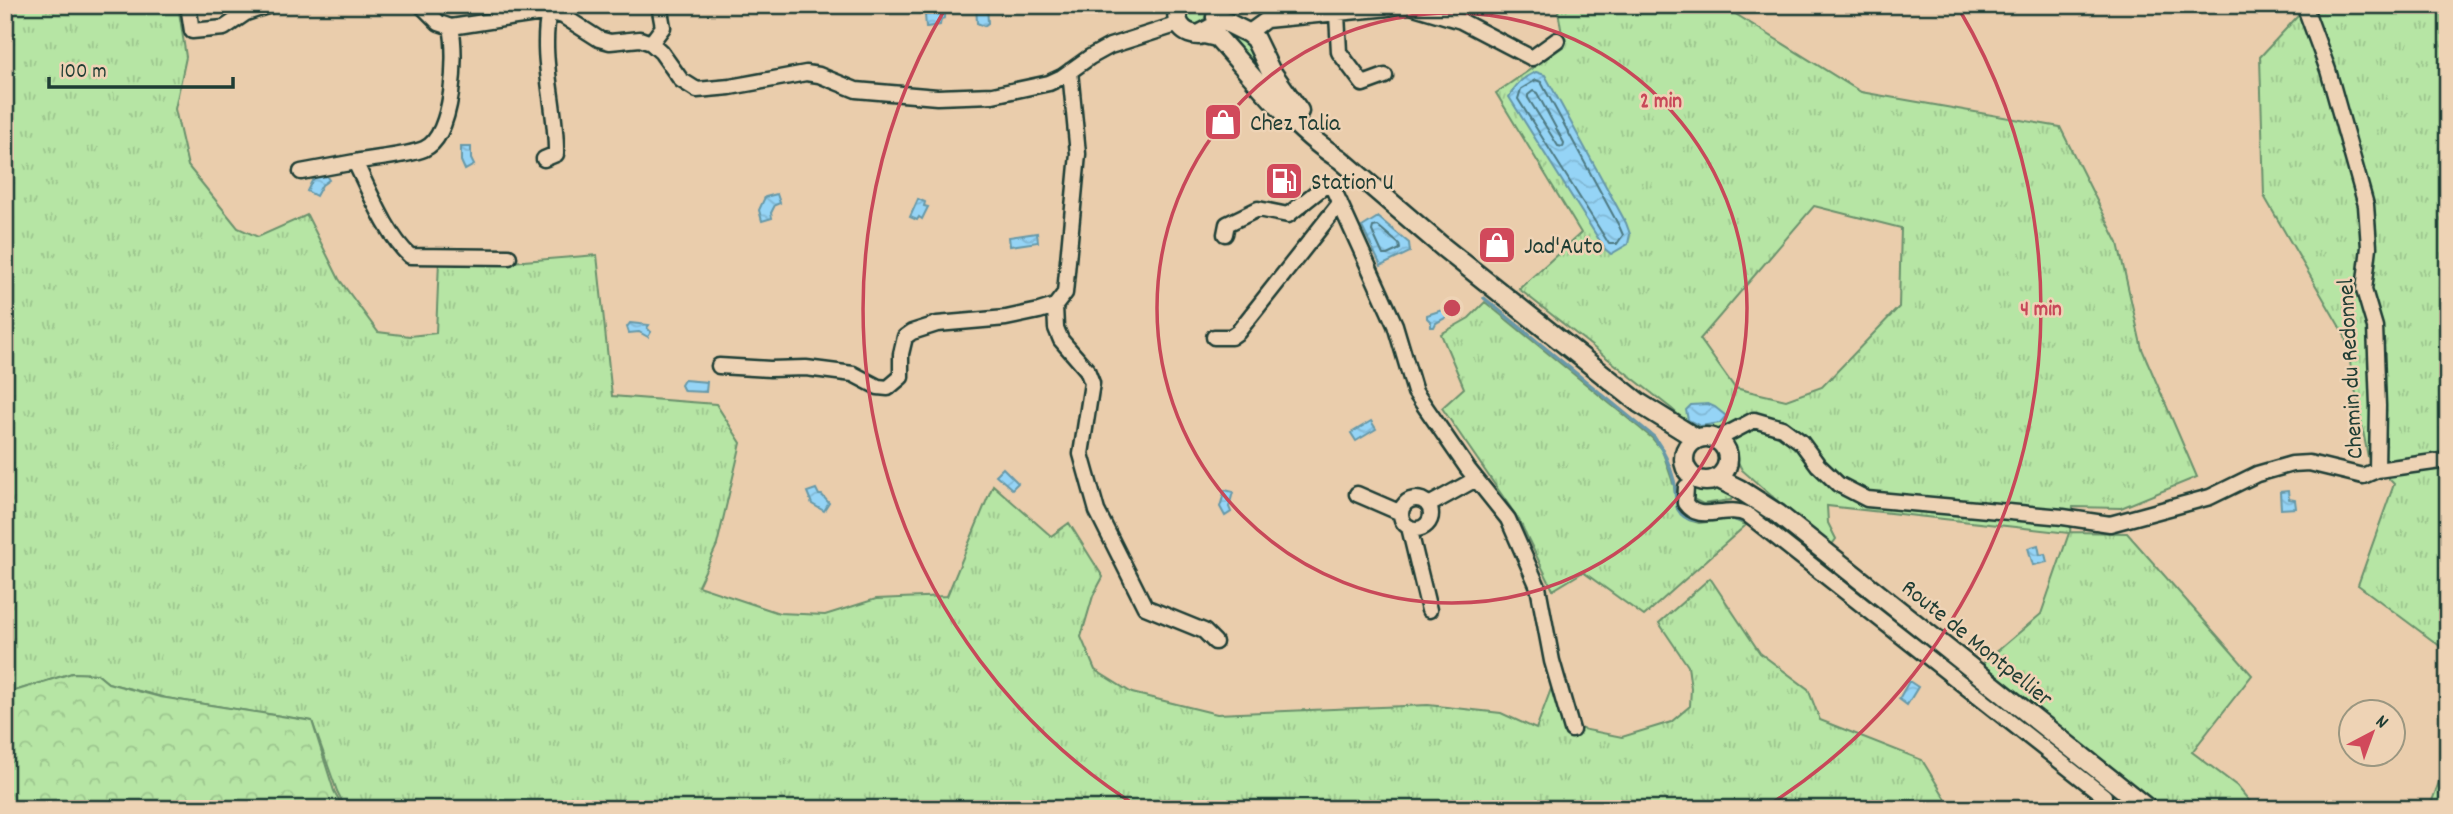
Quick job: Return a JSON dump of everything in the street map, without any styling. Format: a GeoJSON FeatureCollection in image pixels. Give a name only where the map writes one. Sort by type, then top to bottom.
{"type":"FeatureCollection","features":[{"type":"Feature","properties":{"kind":"street"},"geometry":{"type":"LineString","coordinates":[[188,5],[192,31],[224,28],[246,13],[270,5]]}},
{"type":"Feature","properties":{"kind":"street"},"geometry":{"type":"LineString","coordinates":[[421,5],[439,23],[451,27],[549,12],[563,16],[598,39],[610,42],[640,38],[662,52],[681,80],[697,90],[730,87],[806,73],[819,75],[856,90],[964,98],[1049,83],[1110,46],[1177,12]]}},
{"type":"Feature","properties":{"kind":"street"},"geometry":{"type":"LineString","coordinates":[[651,43],[663,27],[659,5]]}},
{"type":"Feature","properties":{"kind":"street","name":"Chemin du Redonnel"},"geometry":{"type":"LineString","coordinates":[[1725,445],[1754,420],[1782,428],[1801,442],[1818,465],[1838,484],[1867,499],[2063,517],[2109,524],[2210,497],[2257,474],[2292,464],[2309,463],[2363,476],[2377,470],[2375,327],[2364,290],[2370,247],[2366,205],[2328,70],[2304,5]]}},
{"type":"Feature","properties":{"kind":"street"},"geometry":{"type":"LineString","coordinates":[[1204,34],[1213,27],[1215,11],[1248,33],[1266,20],[1410,6],[1461,21],[1532,58],[1557,40]]}},
{"type":"Feature","properties":{"kind":"street"},"geometry":{"type":"LineString","coordinates":[[544,159],[556,154],[556,130],[544,39],[549,12]]}},
{"type":"Feature","properties":{"kind":"street","name":"Route de Montpellier"},"geometry":{"type":"LineString","coordinates":[[1177,12],[1187,33],[1217,37],[1326,152],[1342,162],[1444,248],[1639,403],[1697,439],[1707,437],[1725,445],[1778,514]]}},
{"type":"Feature","properties":{"kind":"street"},"geometry":{"type":"LineString","coordinates":[[1337,14],[1339,52],[1363,84],[1385,76]]}},
{"type":"Feature","properties":{"kind":"street"},"geometry":{"type":"LineString","coordinates":[[301,172],[426,148],[439,135],[454,70],[451,27]]}},
{"type":"Feature","properties":{"kind":"street","name":"Route de Montpellier"},"geometry":{"type":"LineString","coordinates":[[1248,33],[1255,39],[1287,97],[1342,162]]}},
{"type":"Feature","properties":{"kind":"street"},"geometry":{"type":"LineString","coordinates":[[1249,72],[1266,62]]}},
{"type":"Feature","properties":{"kind":"street"},"geometry":{"type":"LineString","coordinates":[[719,366],[806,368],[853,374],[878,387],[888,388],[901,377],[901,354],[905,337],[912,332],[937,324],[1006,318],[1055,306],[1065,293],[1078,155],[1070,71]]}},
{"type":"Feature","properties":{"kind":"street"},"geometry":{"type":"LineString","coordinates":[[355,162],[388,226],[410,256],[509,257]]}},
{"type":"Feature","properties":{"kind":"street"},"geometry":{"type":"LineString","coordinates":[[1342,162],[1332,186],[1395,325],[1415,392],[1476,479],[1508,519],[1538,587],[1552,661],[1572,730]]}},
{"type":"Feature","properties":{"kind":"street"},"geometry":{"type":"LineString","coordinates":[[1225,234],[1227,224],[1258,209],[1288,215],[1323,187],[1332,186]]}},
{"type":"Feature","properties":{"kind":"street"},"geometry":{"type":"LineString","coordinates":[[1214,337],[1231,337],[1238,332],[1340,203]]}},
{"type":"Feature","properties":{"kind":"street"},"geometry":{"type":"LineString","coordinates":[[1055,306],[1056,328],[1060,340],[1087,370],[1092,383],[1081,454],[1097,511],[1145,607],[1203,631],[1215,642]]}},
{"type":"Feature","properties":{"kind":"street","name":"Route de Montpellier"},"geometry":{"type":"LineString","coordinates":[[1639,403],[1685,453],[1686,467],[1694,477],[1705,481],[1717,478],[1778,514],[2148,809]]}},
{"type":"Feature","properties":{"kind":"street"},"geometry":{"type":"LineString","coordinates":[[1685,453],[1697,439]]}},
{"type":"Feature","properties":{"kind":"street"},"geometry":{"type":"LineString","coordinates":[[1717,478],[1724,471],[1725,445]]}},
{"type":"Feature","properties":{"kind":"street"},"geometry":{"type":"LineString","coordinates":[[2377,470],[2448,460]]}},
{"type":"Feature","properties":{"kind":"street"},"geometry":{"type":"LineString","coordinates":[[1429,505],[1476,479]]}},
{"type":"Feature","properties":{"kind":"street"},"geometry":{"type":"LineString","coordinates":[[1686,487],[1685,503],[1695,513],[1731,509],[1748,514],[2104,796]]}},
{"type":"Feature","properties":{"kind":"street"},"geometry":{"type":"LineString","coordinates":[[1357,494],[1401,513]]}},
{"type":"Feature","properties":{"kind":"street"},"geometry":{"type":"LineString","coordinates":[[1409,527],[1419,529],[1427,524],[1432,515],[1429,505],[1421,500],[1412,500],[1405,505],[1401,513],[1403,521],[1409,527],[1429,610]]}},
{"type":"Feature","properties":{"kind":"green space"},"geometry":{"type":"Polygon","coordinates":[[[1196,4],[1203,7],[1206,14],[1203,21],[1196,24],[1189,21],[1186,14],[1189,7],[1196,4]]]}},
{"type":"Feature","properties":{"kind":"green space"},"geometry":{"type":"Polygon","coordinates":[[[5,5],[178,5],[186,57],[175,109],[188,166],[238,228],[258,237],[307,215],[339,279],[378,332],[410,336],[436,333],[439,261],[511,262],[597,255],[612,396],[716,404],[741,443],[717,545],[698,586],[779,613],[825,615],[876,599],[947,596],[993,485],[1051,536],[1069,523],[1103,577],[1093,596],[1081,637],[1095,670],[1132,693],[1217,714],[1428,705],[1501,713],[1536,729],[1551,689],[1566,690],[1577,728],[1622,737],[1671,722],[1690,706],[1688,666],[1659,623],[1710,578],[1760,653],[1808,689],[1820,720],[1922,760],[1952,809],[346,809],[312,721],[166,698],[108,683],[97,674],[72,673],[5,694],[5,5]]]}},
{"type":"Feature","properties":{"kind":"green space"},"geometry":{"type":"Polygon","coordinates":[[[1557,5],[1721,5],[1861,92],[2060,127],[2118,243],[2142,349],[2197,477],[2121,508],[2073,507],[2070,532],[2127,533],[2252,675],[2192,752],[2237,786],[2256,809],[2164,809],[1980,666],[2041,614],[2069,533],[1827,506],[1828,523],[1836,539],[1830,547],[1742,470],[1735,456],[1733,443],[1717,432],[1697,432],[1672,409],[1519,289],[1581,233],[1496,93],[1564,46],[1557,5]],[[1814,206],[1700,339],[1735,388],[1786,400],[1822,387],[1899,307],[1901,228],[1814,206]]]}},
{"type":"Feature","properties":{"kind":"green space"},"geometry":{"type":"Polygon","coordinates":[[[2308,5],[2448,5],[2448,652],[2358,585],[2394,484],[2368,457],[2345,336],[2264,196],[2260,57],[2308,5]]]}},
{"type":"Feature","properties":{"kind":"green space"},"geometry":{"type":"Polygon","coordinates":[[[1219,23],[1244,34],[1256,60],[1248,63],[1219,32],[1219,23]]]}},
{"type":"Feature","properties":{"kind":"green space"},"geometry":{"type":"Polygon","coordinates":[[[1485,302],[1652,438],[1662,450],[1674,486],[1677,509],[1681,514],[1699,523],[1732,519],[1746,525],[1644,616],[1583,572],[1553,590],[1519,520],[1442,408],[1464,388],[1441,334],[1469,318],[1485,302]]]}},
{"type":"Feature","properties":{"kind":"green space"},"geometry":{"type":"Polygon","coordinates":[[[1721,485],[1735,492],[1731,500],[1703,504],[1693,499],[1694,489],[1700,486],[1721,485]]]}},
{"type":"Feature","properties":{"kind":"green space"},"geometry":{"type":"Polygon","coordinates":[[[72,673],[97,674],[108,683],[160,697],[312,721],[334,791],[344,809],[5,809],[5,694],[72,673]]]}},
{"type":"Feature","properties":{"kind":"green space"},"geometry":{"type":"Polygon","coordinates":[[[2448,758],[2448,809],[2429,809],[2448,758]]]}},
{"type":"Feature","properties":{"kind":"water"},"geometry":{"type":"Polygon","coordinates":[[[976,5],[987,5],[988,23],[984,26],[977,23],[976,5]]]}},
{"type":"Feature","properties":{"kind":"water"},"geometry":{"type":"Polygon","coordinates":[[[945,13],[940,25],[926,27],[925,15],[945,13]]]}},
{"type":"Feature","properties":{"kind":"water"},"geometry":{"type":"Polygon","coordinates":[[[1536,72],[1545,75],[1626,223],[1630,234],[1628,244],[1611,254],[1605,249],[1509,97],[1520,82],[1536,72]]]}},
{"type":"Feature","properties":{"kind":"water"},"geometry":{"type":"Polygon","coordinates":[[[461,147],[471,147],[474,165],[465,170],[461,161],[461,147]]]}},
{"type":"Feature","properties":{"kind":"water"},"geometry":{"type":"Polygon","coordinates":[[[324,172],[329,180],[322,185],[316,196],[307,191],[313,179],[324,172]]]}},
{"type":"Feature","properties":{"kind":"water"},"geometry":{"type":"Polygon","coordinates":[[[777,194],[780,203],[775,205],[772,218],[762,221],[759,210],[765,197],[777,194]]]}},
{"type":"Feature","properties":{"kind":"water"},"geometry":{"type":"Polygon","coordinates":[[[918,199],[928,207],[922,219],[919,217],[917,220],[910,217],[918,199]]]}},
{"type":"Feature","properties":{"kind":"water"},"geometry":{"type":"Polygon","coordinates":[[[1378,217],[1409,243],[1410,252],[1381,266],[1362,227],[1378,217]]]}},
{"type":"Feature","properties":{"kind":"water"},"geometry":{"type":"Polygon","coordinates":[[[1037,233],[1038,242],[1010,246],[1009,237],[1037,233]]]}},
{"type":"Feature","properties":{"kind":"water"},"geometry":{"type":"Polygon","coordinates":[[[1442,310],[1447,312],[1447,317],[1431,327],[1427,315],[1442,310]]]}},
{"type":"Feature","properties":{"kind":"water"},"geometry":{"type":"Polygon","coordinates":[[[630,323],[649,325],[647,328],[651,332],[648,337],[639,332],[629,333],[627,327],[630,323]]]}},
{"type":"Feature","properties":{"kind":"water"},"geometry":{"type":"Polygon","coordinates":[[[684,380],[707,382],[706,392],[684,391],[681,385],[684,380]]]}},
{"type":"Feature","properties":{"kind":"water"},"geometry":{"type":"Polygon","coordinates":[[[1708,404],[1726,416],[1720,423],[1700,426],[1688,420],[1686,410],[1691,405],[1708,404]]]}},
{"type":"Feature","properties":{"kind":"water"},"geometry":{"type":"Polygon","coordinates":[[[1371,421],[1376,429],[1356,441],[1351,433],[1371,421]]]}},
{"type":"Feature","properties":{"kind":"water"},"geometry":{"type":"Polygon","coordinates":[[[1003,468],[1018,483],[1012,489],[996,475],[1003,468]]]}},
{"type":"Feature","properties":{"kind":"water"},"geometry":{"type":"Polygon","coordinates":[[[816,489],[829,503],[824,511],[812,504],[807,492],[816,489]]]}},
{"type":"Feature","properties":{"kind":"water"},"geometry":{"type":"Polygon","coordinates":[[[1225,490],[1233,492],[1229,507],[1231,512],[1225,516],[1220,507],[1225,490]]]}},
{"type":"Feature","properties":{"kind":"water"},"geometry":{"type":"Polygon","coordinates":[[[2288,491],[2289,499],[2295,500],[2296,508],[2281,509],[2280,492],[2288,491]]]}},
{"type":"Feature","properties":{"kind":"water"},"geometry":{"type":"Polygon","coordinates":[[[2038,545],[2040,555],[2045,554],[2047,562],[2033,565],[2028,548],[2038,545]]]}},
{"type":"Feature","properties":{"kind":"water"},"geometry":{"type":"Polygon","coordinates":[[[1909,681],[1918,687],[1907,705],[1899,699],[1909,681]]]}},
{"type":"Feature","properties":{"kind":"waterway"},"geometry":{"type":"LineString","coordinates":[[1484,298],[1654,437],[1671,469],[1677,506],[1681,514],[1695,520],[1717,519]]}},
{"type":"Feature","properties":{"kind":"waterway"},"geometry":{"type":"LineString","coordinates":[[1728,518],[1746,522],[1807,571]]}},
{"type":"Feature","properties":{"kind":"place","name":"Chez Talia"},"geometry":{"type":"Point","coordinates":[1223,122]}},
{"type":"Feature","properties":{"kind":"place","name":"Station U"},"geometry":{"type":"Point","coordinates":[1284,181]}},
{"type":"Feature","properties":{"kind":"place","name":"Jad'Auto"},"geometry":{"type":"Point","coordinates":[1497,245]}}]}
